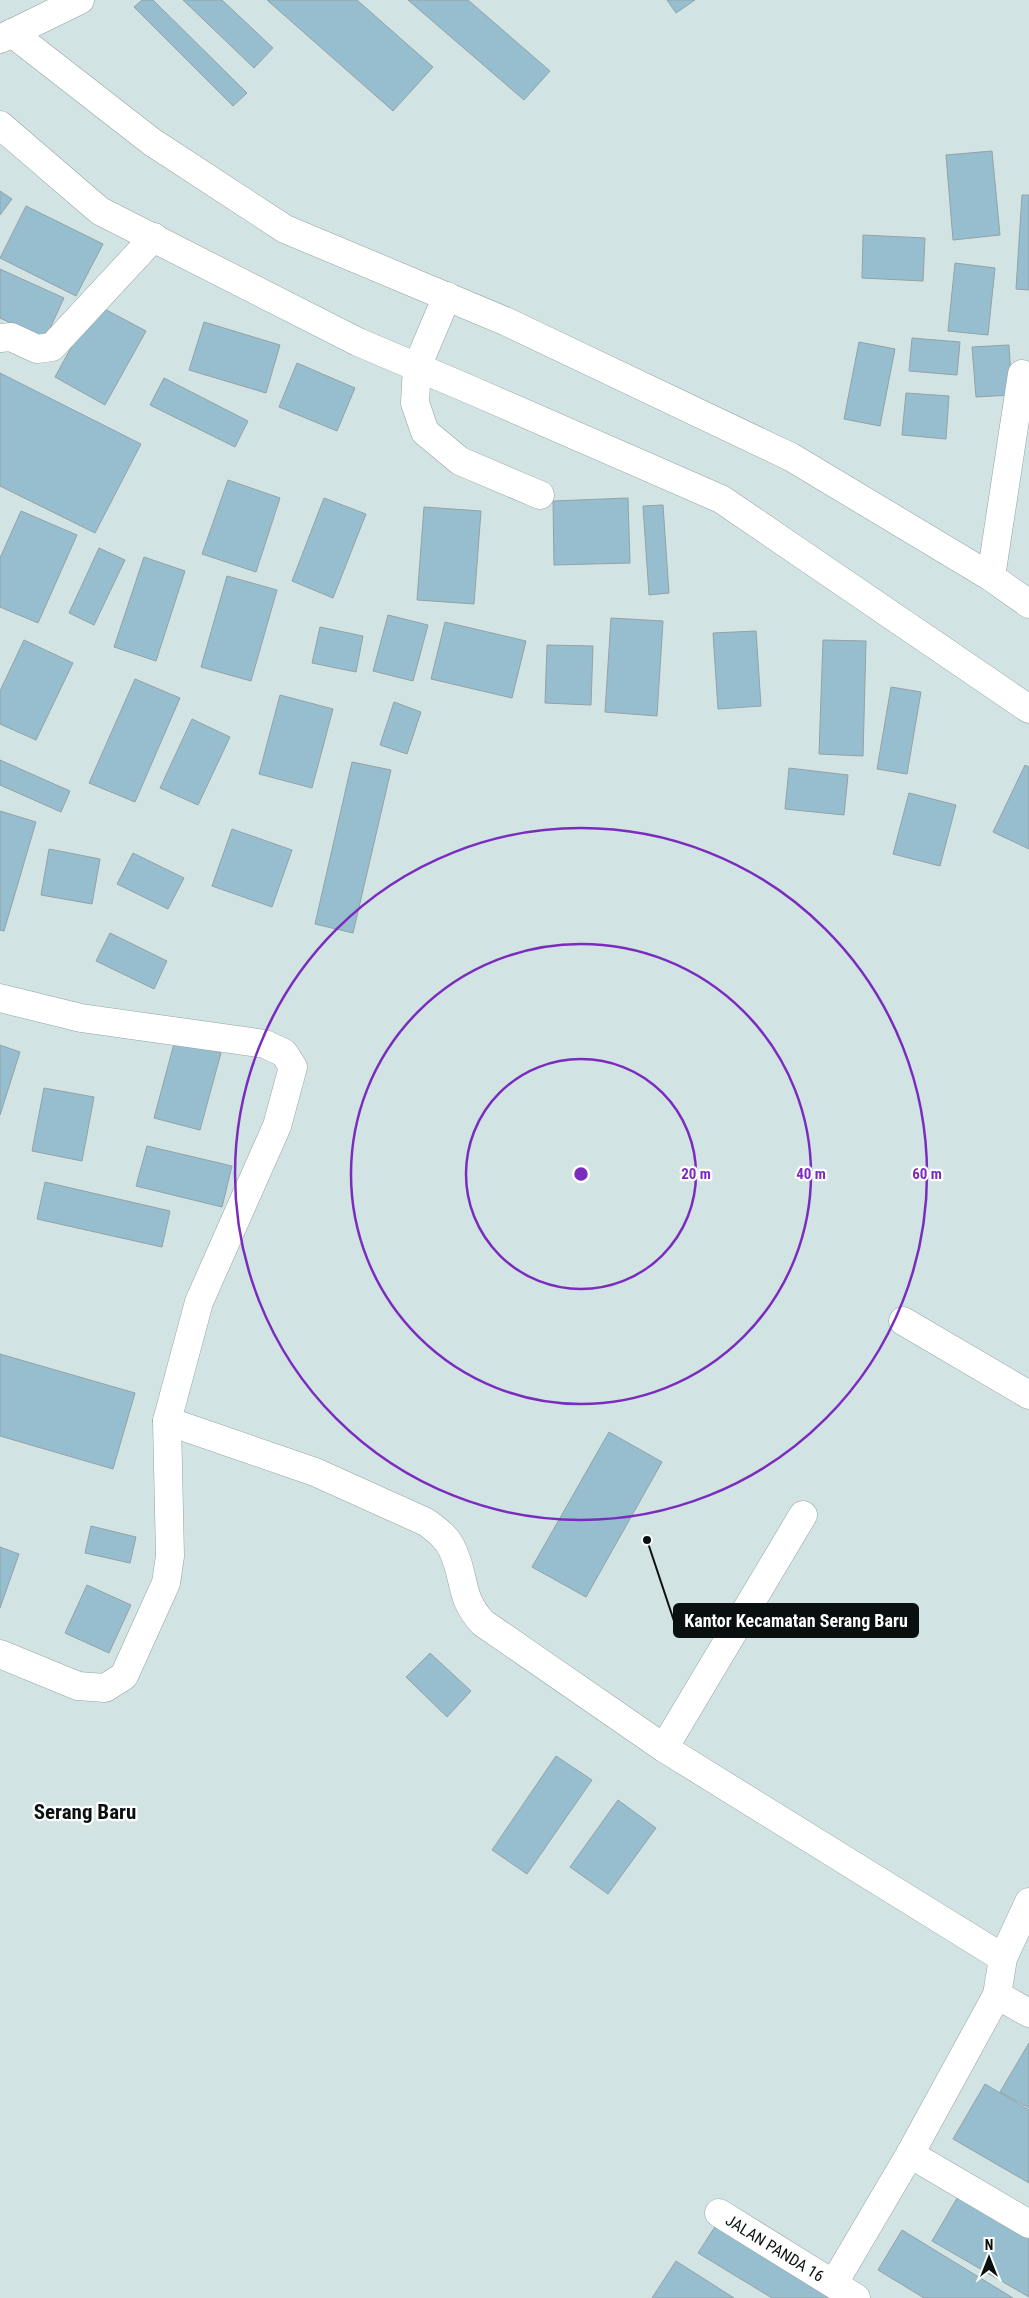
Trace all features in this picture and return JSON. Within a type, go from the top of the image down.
[{"type":"street","points":[[80,0],[6,36],[152,142],[285,229],[505,321],[791,457],[991,577],[1029,604]]},
{"type":"street","points":[[0,125],[100,210],[358,342],[721,499],[1029,709]]},
{"type":"street","points":[[0,338],[11,337],[37,349],[52,347],[154,237]]},
{"type":"street","points":[[447,296],[417,367],[415,403],[425,432],[460,462],[540,495]]},
{"type":"street","points":[[991,577],[1022,374]]},
{"type":"street","points":[[0,998],[81,1018],[265,1044],[284,1053],[292,1067],[277,1126],[199,1302],[167,1421],[170,1556],[166,1583],[124,1676],[104,1688],[78,1686],[0,1654]]},
{"type":"street","points":[[903,1321],[1029,1395]]},
{"type":"street","points":[[167,1421],[315,1472],[426,1522],[442,1534],[453,1551],[466,1599],[472,1611],[483,1623],[664,1748],[1003,1958]]},
{"type":"street","points":[[664,1748],[803,1515]]},
{"type":"street","points":[[834,2283],[910,2154],[997,1995],[1003,1958],[1029,1902]]},
{"type":"street","points":[[997,1995],[1029,2014]]},
{"type":"street","points":[[910,2154],[1029,2224]]},
{"type":"street","name":"JALAN PANDA 16","points":[[720,2213],[856,2298]]},
{"type":"building","points":[[142,0],[153,0],[247,93],[233,106],[134,7]]},
{"type":"building","points":[[183,0],[222,0],[273,48],[254,68]]},
{"type":"building","points":[[267,0],[357,0],[433,67],[393,111]]},
{"type":"building","points":[[408,0],[468,0],[550,71],[524,100]]},
{"type":"building","points":[[667,0],[695,0],[676,13]]},
{"type":"building","points":[[992,151],[1000,235],[953,240],[946,155]]},
{"type":"building","points":[[0,191],[12,199],[0,215]]},
{"type":"building","points":[[1022,195],[1029,195],[1029,290],[1016,289]]},
{"type":"building","points":[[26,206],[103,244],[76,296],[0,258]]},
{"type":"building","points":[[863,235],[925,238],[923,281],[862,278]]},
{"type":"building","points":[[955,263],[995,268],[988,335],[948,331]]},
{"type":"building","points":[[0,269],[64,298],[45,339],[0,318]]},
{"type":"building","points":[[95,304],[146,331],[105,405],[55,377]]},
{"type":"building","points":[[204,322],[280,345],[266,393],[189,370]]},
{"type":"building","points":[[912,338],[960,342],[957,375],[909,371]]},
{"type":"building","points":[[859,342],[895,349],[880,426],[844,419]]},
{"type":"building","points":[[1009,345],[1012,395],[976,397],[972,347]]},
{"type":"building","points":[[297,363],[355,388],[337,431],[279,407]]},
{"type":"building","points":[[0,373],[141,444],[95,533],[0,486]]},
{"type":"building","points":[[164,378],[248,421],[235,447],[150,405]]},
{"type":"building","points":[[906,393],[949,396],[946,439],[902,435]]},
{"type":"building","points":[[228,480],[280,498],[256,572],[202,554]]},
{"type":"building","points":[[324,498],[366,514],[333,598],[292,581]]},
{"type":"building","points":[[628,498],[630,563],[554,565],[553,501]]},
{"type":"building","points":[[663,505],[669,593],[649,595],[643,506]]},
{"type":"building","points":[[424,507],[481,511],[474,604],[417,600]]},
{"type":"building","points":[[21,511],[77,535],[38,623],[0,607],[0,558]]},
{"type":"building","points":[[99,548],[125,560],[94,625],[69,613]]},
{"type":"building","points":[[144,557],[185,571],[156,661],[114,647]]},
{"type":"building","points":[[227,576],[277,590],[251,681],[201,667]]},
{"type":"building","points":[[388,615],[428,625],[413,681],[373,671]]},
{"type":"building","points":[[611,618],[663,621],[657,716],[605,712]]},
{"type":"building","points":[[445,622],[526,641],[512,698],[431,679]]},
{"type":"building","points":[[320,627],[363,636],[356,672],[312,663]]},
{"type":"building","points":[[756,631],[761,706],[718,709],[713,633]]},
{"type":"building","points":[[24,640],[73,663],[36,740],[0,724],[0,691]]},
{"type":"building","points":[[823,640],[866,641],[863,756],[819,754]]},
{"type":"building","points":[[547,645],[593,646],[591,705],[545,703]]},
{"type":"building","points":[[135,679],[180,698],[135,802],[89,783]]},
{"type":"building","points":[[891,687],[921,692],[907,774],[877,769]]},
{"type":"building","points":[[280,695],[333,709],[312,788],[259,774]]},
{"type":"building","points":[[394,702],[421,712],[407,754],[380,745]]},
{"type":"building","points":[[192,719],[230,737],[198,805],[160,788]]},
{"type":"building","points":[[0,760],[70,791],[61,812],[0,785]]},
{"type":"building","points":[[352,762],[391,770],[353,933],[315,924]]},
{"type":"building","points":[[1025,765],[1029,767],[1029,849],[993,832]]},
{"type":"building","points":[[789,768],[848,775],[844,815],[785,809]]},
{"type":"building","points":[[909,793],[956,805],[940,866],[893,854]]},
{"type":"building","points":[[0,811],[36,822],[4,931],[0,930]]},
{"type":"building","points":[[232,829],[292,850],[272,907],[212,886]]},
{"type":"building","points":[[49,849],[100,859],[92,904],[41,895]]},
{"type":"building","points":[[133,853],[184,878],[168,909],[117,884]]},
{"type":"building","points":[[110,933],[167,961],[154,989],[96,961]]},
{"type":"building","points":[[175,1040],[221,1053],[200,1130],[154,1118]]},
{"type":"building","points":[[0,1045],[20,1052],[0,1115]]},
{"type":"building","points":[[44,1088],[94,1097],[82,1161],[32,1151]]},
{"type":"building","points":[[147,1146],[232,1166],[222,1207],[136,1186]]},
{"type":"building","points":[[45,1182],[170,1211],[162,1247],[37,1219]]},
{"type":"building","points":[[0,1354],[135,1393],[113,1469],[0,1436]]},
{"type":"building","points":[[609,1432],[662,1462],[586,1597],[532,1567]]},
{"type":"building","points":[[91,1526],[136,1537],[130,1563],[85,1553]]},
{"type":"building","points":[[0,1547],[19,1554],[0,1608]]},
{"type":"building","points":[[87,1585],[131,1605],[109,1653],[65,1633]]},
{"type":"building","points":[[430,1653],[471,1691],[447,1717],[406,1677]]},
{"type":"building","points":[[556,1756],[592,1780],[527,1874],[492,1850]]},
{"type":"building","points":[[618,1800],[656,1828],[608,1894],[570,1867]]},
{"type":"building","points":[[1029,2043],[1029,2108],[1000,2092]]},
{"type":"building","points":[[985,2084],[1029,2110],[1029,2183],[953,2139]]},
{"type":"building","points":[[960,2193],[1029,2233],[1029,2297],[932,2241]]},
{"type":"building","points":[[718,2222],[841,2298],[772,2298],[698,2253]]},
{"type":"building","points":[[902,2230],[1013,2298],[924,2298],[878,2270]]},
{"type":"building","points":[[676,2261],[734,2298],[652,2298]]},
{"type":"place","name":"Kantor Kecamatan Serang Baru","points":[[647,1540]]},
{"type":"district","name":"Serang Baru","points":[[85,1812]]}]
